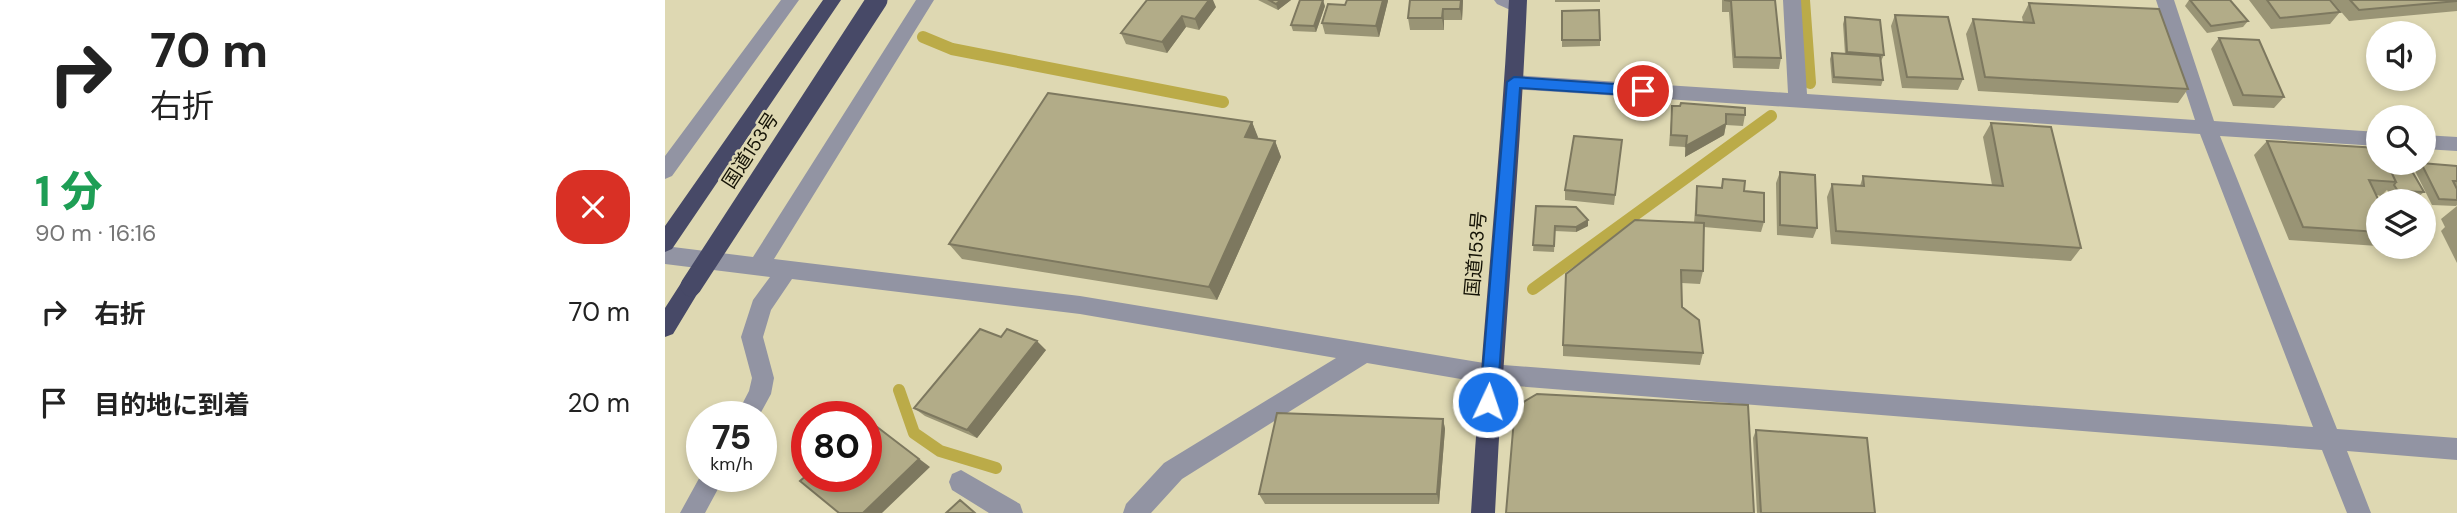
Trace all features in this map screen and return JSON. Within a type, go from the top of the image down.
[{"type":"highway","name":"国道153号","points":[[665,243],[832,0]]},
{"type":"highway","name":"国道153号","points":[[665,327],[877,0]]},
{"type":"highway","name":"国道153号","points":[[1483,513],[1490,374],[1514,82],[1513,2]]},
{"type":"street","points":[[665,171],[789,0]]},
{"type":"street","points":[[759,266],[925,0]]},
{"type":"street","points":[[1793,0],[1798,102]]},
{"type":"street","points":[[2165,0],[2207,128],[2359,513]]},
{"type":"street","points":[[1514,82],[2366,138]]},
{"type":"street","points":[[2436,143],[2457,144]]},
{"type":"street","points":[[665,255],[1080,306],[1490,374],[2457,449]]},
{"type":"street","points":[[756,401],[763,378],[752,337],[761,307],[787,270]]},
{"type":"street","points":[[1135,513],[1173,471],[1364,354]]},
{"type":"street","points":[[961,482],[1011,513]]},
{"type":"street","points":[[692,513],[704,492]]},
{"type":"building","points":[[1147,0],[1209,0],[1195,19],[1182,16],[1162,42],[1121,33]]},
{"type":"building","points":[[1300,0],[1323,0],[1314,26],[1291,25]]},
{"type":"building","points":[[1347,0],[1383,0],[1376,26],[1322,23],[1328,4],[1345,5]]},
{"type":"building","points":[[1410,0],[1461,0],[1460,9],[1443,9],[1442,18],[1408,18]]},
{"type":"building","points":[[1724,0],[1775,0],[1781,58],[1735,57],[1731,1]]},
{"type":"building","points":[[2190,0],[2230,0],[2248,21],[2211,26]]},
{"type":"building","points":[[2267,0],[2330,0],[2340,12],[2280,18]]},
{"type":"building","points":[[2350,0],[2457,0],[2457,1],[2359,10]]},
{"type":"building","points":[[2029,3],[2159,9],[2188,89],[1985,77],[1973,19],[2034,23]]},
{"type":"building","points":[[1599,10],[1600,40],[1562,40],[1562,11]]},
{"type":"building","points":[[1895,15],[1948,17],[1963,79],[1907,77]]},
{"type":"building","points":[[1845,17],[1880,20],[1884,55],[1847,52]]},
{"type":"building","points":[[2219,38],[2259,40],[2284,97],[2243,95]]},
{"type":"building","points":[[1832,53],[1880,56],[1883,80],[1834,77]]},
{"type":"building","points":[[1048,93],[1252,122],[1245,137],[1275,141],[1209,287],[949,244]]},
{"type":"building","points":[[1681,103],[1745,108],[1745,115],[1726,114],[1726,124],[1686,146],[1687,136],[1671,135],[1672,106],[1680,106]]},
{"type":"building","points":[[1991,123],[2051,127],[2081,248],[1836,231],[1832,184],[1864,186],[1863,176],[2003,186]]},
{"type":"building","points":[[1574,136],[1622,140],[1615,195],[1565,190]]},
{"type":"building","points":[[2267,141],[2366,147],[2366,175],[2393,175],[2396,182],[2369,180],[2373,189],[2366,189],[2366,231],[2303,227]]},
{"type":"building","points":[[2436,164],[2457,166],[2457,181],[2453,181],[2457,189],[2457,200],[2439,199],[2427,175],[2436,175]]},
{"type":"building","points":[[1780,172],[1815,175],[1817,228],[1780,225]]},
{"type":"building","points":[[2393,175],[2414,175],[2422,189],[2397,189],[2394,185],[2396,182]]},
{"type":"building","points":[[1723,179],[1745,181],[1744,191],[1764,193],[1764,222],[1696,215],[1697,186],[1722,188]]},
{"type":"building","points":[[1536,206],[1576,207],[1588,220],[1576,227],[1555,226],[1554,246],[1533,245]]},
{"type":"building","points":[[1635,220],[1704,223],[1703,271],[1681,270],[1682,307],[1699,320],[1703,353],[1563,345],[1566,274]]},
{"type":"building","points":[[980,329],[1001,337],[1007,329],[1037,341],[967,430],[914,408]]},
{"type":"building","points":[[1537,394],[1748,405],[1754,513],[1506,513],[1515,407]]},
{"type":"building","points":[[1277,413],[1443,419],[1437,494],[1259,494]]},
{"type":"building","points":[[1756,430],[1867,438],[1875,513],[1761,513]]},
{"type":"building","points":[[882,431],[919,459],[863,513],[839,513],[813,492],[882,492]]},
{"type":"building","points":[[960,500],[975,513],[946,513]]},
{"type":"waterway","points":[[1804,0],[1810,83]]},
{"type":"waterway","points":[[923,37],[952,49],[1223,102]]},
{"type":"waterway","points":[[1533,289],[1771,116]]},
{"type":"waterway","points":[[899,390],[914,433],[940,451],[996,468]]},
{"type":"route","points":[[1488,402],[1514,82],[1643,91]]}]
